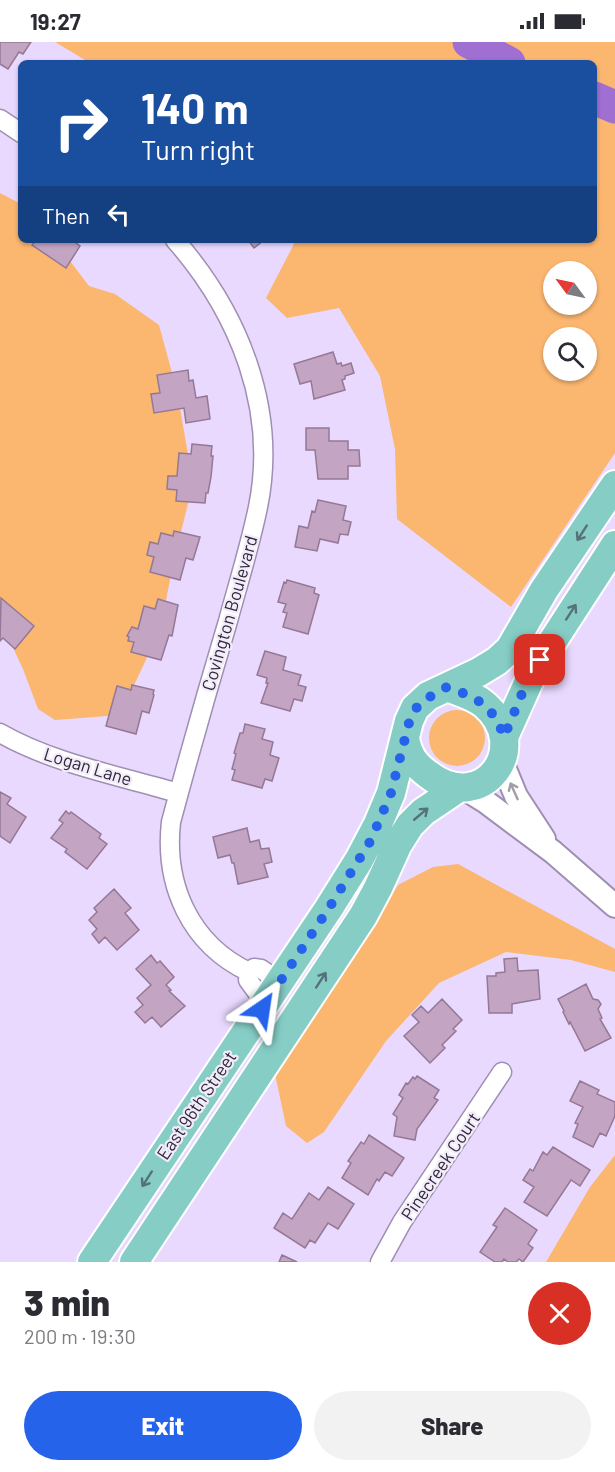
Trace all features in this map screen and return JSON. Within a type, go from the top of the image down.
[{"type":"main road","name":"East 96th Street","points":[[92,1262],[329,908],[371,840],[391,793],[411,715],[421,702],[487,668],[510,649],[544,590],[615,485]]},
{"type":"main road","name":"East 96th Street","points":[[134,1262],[363,916],[398,844],[410,825],[423,812],[461,789],[489,778],[534,670],[615,545]]},
{"type":"main road","points":[[447,687],[485,704],[498,722],[503,749]]},
{"type":"main road","points":[[405,738],[407,752],[413,762],[437,781],[461,789]]},
{"type":"main road","points":[[220,1134],[245,1071],[287,1004],[286,991],[279,981]]},
{"type":"street","points":[[0,119],[18,131]]},
{"type":"street","name":"Covington Boulevard","points":[[178,243],[211,284],[239,338],[259,400],[263,460],[259,506],[178,793],[168,847],[173,876],[183,907],[196,929],[215,951],[231,963],[249,972],[254,968],[261,969],[279,981]]},
{"type":"street","name":"Logan Lane","points":[[0,733],[21,745],[44,753],[178,793]]},
{"type":"street","points":[[503,749],[516,796],[553,852]]},
{"type":"street","points":[[461,789],[486,802],[553,852],[615,906]]},
{"type":"street","points":[[249,972],[248,980],[259,995],[262,1009]]},
{"type":"street","name":"Pinecreek Court","points":[[381,1262],[402,1222],[502,1072]]},
{"type":"shaded area","points":[[55,42],[615,42],[615,453],[511,607],[397,519],[395,449],[380,376],[339,308],[287,318],[266,298],[294,243],[597,243],[597,60],[85,60]]},
{"type":"shaded area","points":[[0,193],[18,202],[18,243],[56,243],[89,286],[115,294],[159,325],[177,391],[193,483],[160,630],[120,715],[55,720],[38,709],[23,669],[0,620]]},
{"type":"shaded area","points":[[451,710],[463,710],[473,714],[481,722],[485,738],[481,754],[473,762],[463,766],[451,766],[441,762],[433,754],[429,744],[429,732],[433,722],[441,714]]},
{"type":"shaded area","points":[[458,864],[615,949],[615,972],[571,960],[506,952],[439,983],[386,1041],[324,1132],[307,1143],[286,1126],[275,1074],[398,885],[433,867]]},
{"type":"shaded area","points":[[615,1155],[615,1262],[546,1262],[590,1187]]},
{"type":"building","points":[[0,42],[31,42],[23,54],[19,52],[8,69],[0,64]]},
{"type":"building","points":[[34,243],[76,243],[80,246],[66,268],[32,245]]},
{"type":"building","points":[[250,243],[260,243],[254,248]]},
{"type":"building","points":[[333,352],[337,364],[341,363],[342,366],[351,363],[354,373],[345,376],[342,380],[345,390],[314,399],[311,381],[300,384],[294,364]]},
{"type":"building","points":[[188,370],[189,381],[193,380],[196,398],[207,396],[210,419],[186,423],[184,408],[154,413],[151,394],[160,393],[157,375]]},
{"type":"building","points":[[306,428],[329,428],[329,441],[348,441],[348,450],[359,450],[360,466],[348,466],[348,479],[318,479],[315,450],[306,450]]},
{"type":"building","points":[[192,444],[212,446],[211,477],[205,503],[176,501],[177,490],[167,489],[168,476],[177,476],[179,453],[191,454]]},
{"type":"building","points":[[318,500],[346,506],[343,520],[351,522],[348,535],[340,534],[338,543],[320,539],[317,551],[295,547],[299,526],[308,528],[312,511],[315,512]]},
{"type":"building","points":[[174,531],[200,537],[193,560],[186,558],[180,580],[150,572],[154,557],[147,555],[150,542],[158,544],[161,533],[173,536]]},
{"type":"building","points":[[287,580],[315,588],[314,593],[319,595],[308,634],[283,627],[287,613],[283,612],[286,604],[278,602],[284,582],[286,583]]},
{"type":"building","points":[[1,598],[34,626],[15,649],[3,638],[0,641]]},
{"type":"building","points":[[158,599],[178,605],[172,636],[169,635],[161,660],[131,652],[134,642],[128,641],[127,636],[132,627],[138,629],[144,606],[155,609]]},
{"type":"building","points":[[265,651],[286,657],[283,670],[301,675],[298,685],[306,687],[302,701],[294,699],[290,711],[261,703],[268,683],[266,683],[267,678],[257,675]]},
{"type":"building","points":[[132,685],[154,690],[149,713],[142,711],[136,734],[106,726],[117,686],[131,690]]},
{"type":"building","points":[[245,724],[265,729],[262,739],[273,742],[270,755],[279,758],[272,781],[265,779],[262,788],[232,780],[235,770],[232,769],[236,754],[234,753]]},
{"type":"building","points":[[0,792],[11,798],[7,804],[26,817],[10,843],[0,836]]},
{"type":"building","points":[[66,811],[69,814],[71,812],[101,834],[99,838],[107,844],[87,869],[65,852],[67,849],[51,838],[63,823],[59,820]]},
{"type":"building","points":[[247,828],[250,842],[259,840],[261,849],[269,848],[272,862],[264,864],[268,877],[238,884],[230,855],[218,858],[213,837]]},
{"type":"building","points":[[114,889],[131,908],[125,913],[139,930],[117,950],[105,937],[99,943],[92,934],[97,929],[89,920],[97,912],[94,908]]},
{"type":"building","points":[[151,955],[157,963],[160,961],[174,977],[166,985],[171,990],[169,991],[185,1006],[161,1027],[152,1017],[145,1023],[135,1012],[143,1005],[137,998],[151,985],[136,969]]},
{"type":"building","points":[[517,958],[518,971],[538,970],[540,999],[512,1004],[512,1013],[489,1013],[487,976],[496,976],[496,973],[505,972],[504,959]]},
{"type":"building","points":[[586,984],[593,999],[598,1000],[601,1004],[598,1009],[602,1018],[600,1019],[611,1038],[585,1051],[558,999]]},
{"type":"building","points":[[442,999],[462,1020],[453,1029],[456,1031],[442,1045],[445,1048],[430,1063],[404,1036],[419,1022],[412,1015],[421,1006],[428,1013]]},
{"type":"building","points":[[417,1076],[439,1090],[434,1098],[438,1100],[417,1129],[415,1140],[394,1136],[397,1117],[393,1114],[403,1098],[399,1095],[406,1083],[408,1084],[413,1077],[415,1079]]},
{"type":"building","points":[[580,1081],[599,1090],[597,1094],[615,1102],[615,1116],[606,1136],[600,1133],[593,1147],[573,1137],[578,1124],[575,1123],[583,1107],[570,1101]]},
{"type":"building","points":[[369,1135],[404,1158],[392,1176],[385,1172],[379,1181],[377,1179],[368,1195],[342,1178],[351,1163],[348,1161],[361,1142],[364,1144]]},
{"type":"building","points":[[553,1147],[590,1170],[580,1186],[571,1180],[547,1216],[524,1202],[534,1187],[523,1180],[530,1169],[533,1171],[543,1152],[547,1155]]},
{"type":"building","points":[[328,1187],[354,1204],[338,1229],[328,1223],[315,1243],[310,1240],[305,1248],[274,1228],[283,1213],[292,1219],[309,1193],[319,1200]]},
{"type":"building","points":[[505,1208],[537,1230],[528,1244],[533,1248],[523,1262],[519,1259],[516,1262],[508,1262],[504,1259],[502,1262],[495,1262],[480,1252],[497,1227],[493,1225]]},
{"type":"building","points":[[282,1255],[297,1262],[279,1262]]},
{"type":"waterway","points":[[469,42],[503,60]]},
{"type":"waterway","points":[[597,99],[615,107]]},
{"type":"route","points":[[262,1009],[371,840],[391,793],[409,721],[415,708],[428,696],[447,687],[485,704],[494,715],[504,737],[526,684],[540,660]]}]
